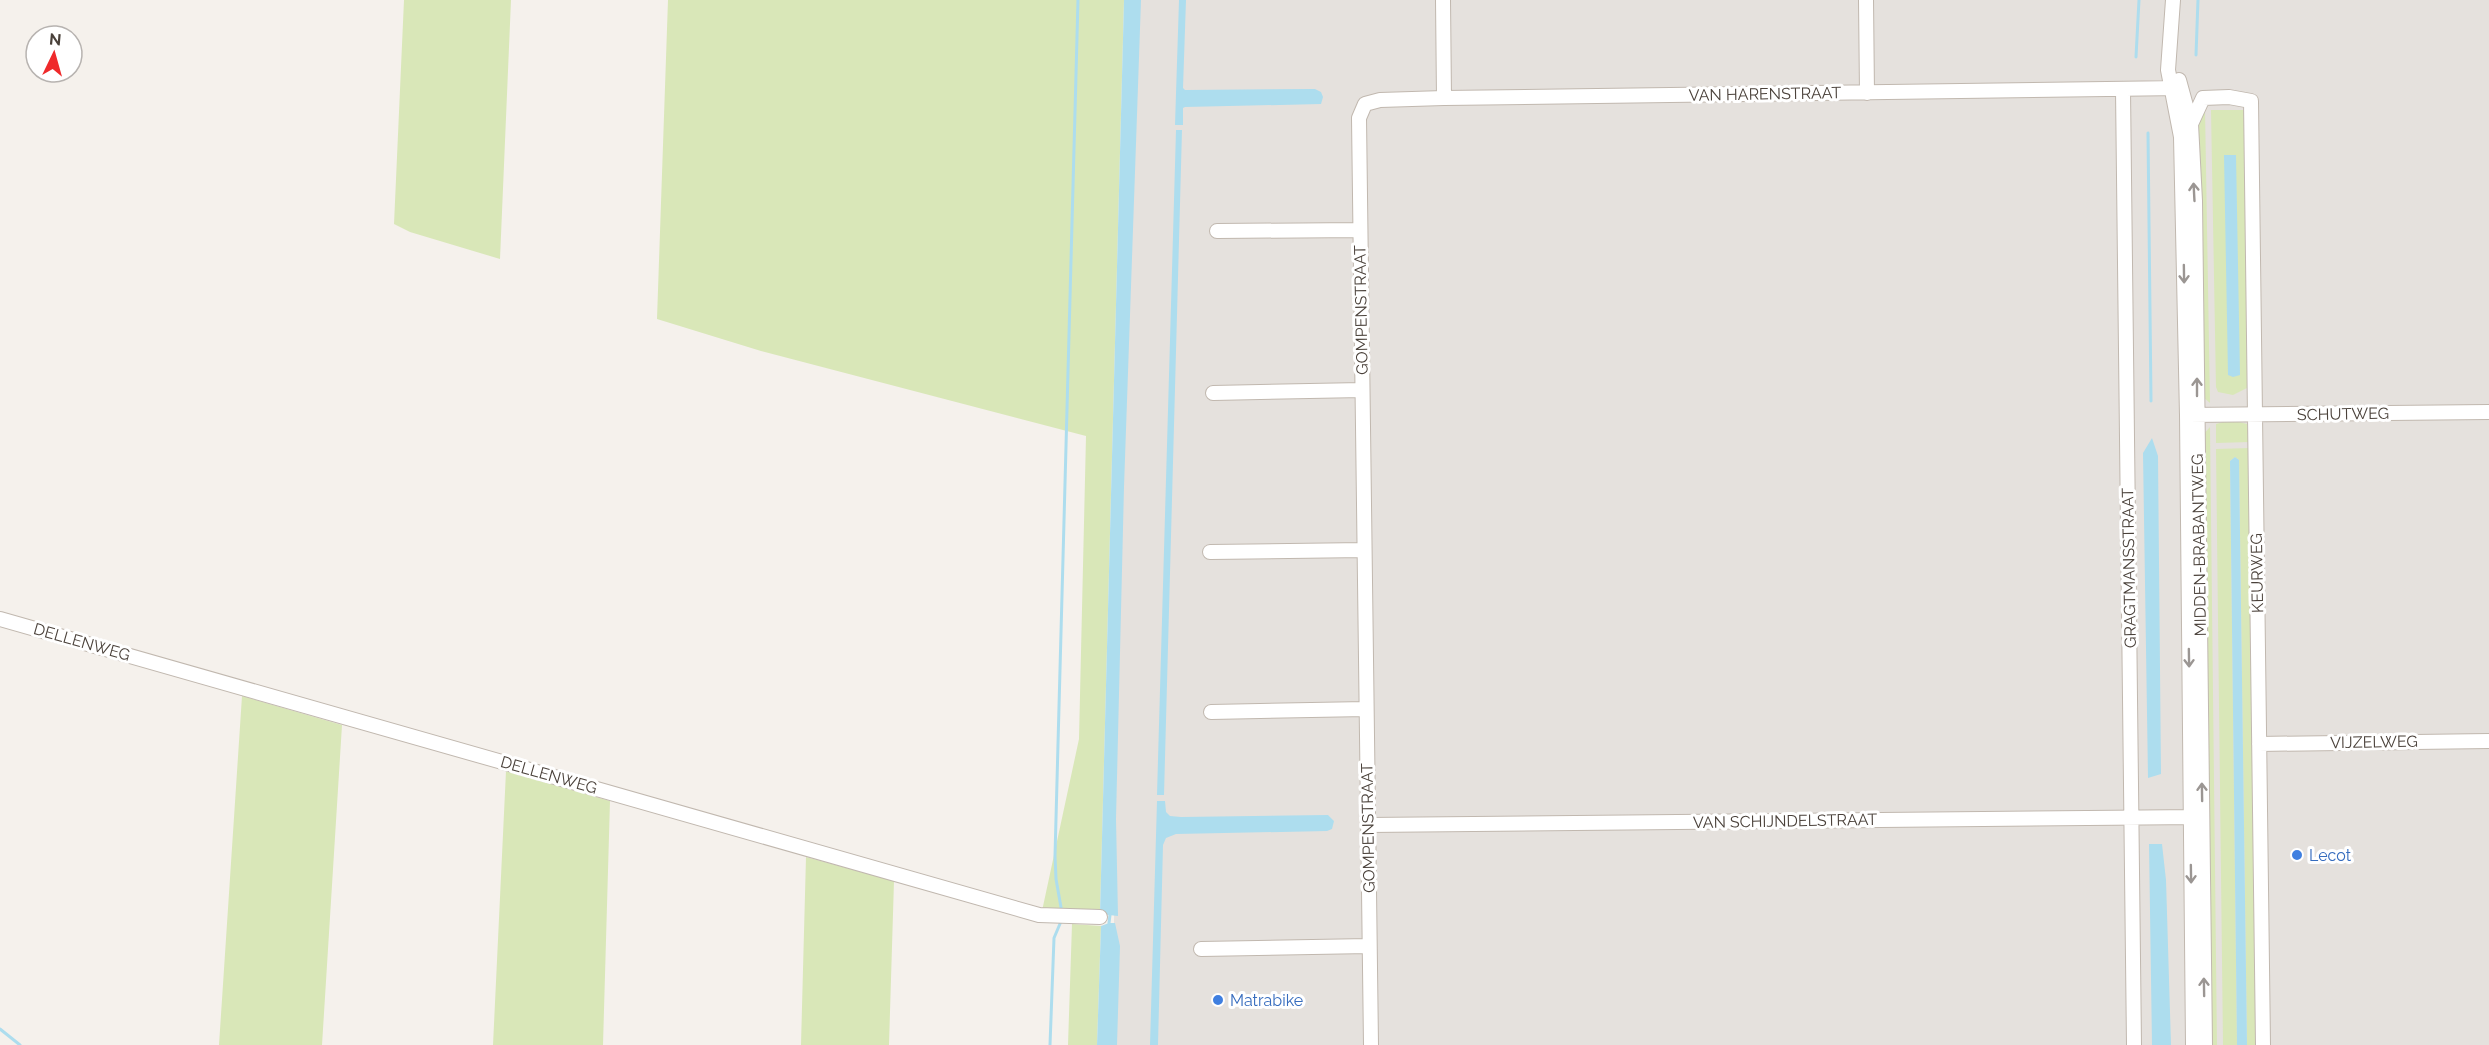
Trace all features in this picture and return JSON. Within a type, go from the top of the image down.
[{"type":"street","points":[[1443,0],[1444,98]]},
{"type":"street","points":[[1866,0],[1868,93]]},
{"type":"street","name":"MIDDEN-BRABANTWEG","points":[[2173,0],[2171,49],[2181,137],[2192,415]]},
{"type":"street","name":"VAN HARENSTRAAT","points":[[1359,118],[1365,104],[1380,100],[2176,89]]},
{"type":"street","name":"MIDDEN-BRABANTWEG","points":[[2176,89],[2191,124],[2195,201],[2192,415],[2196,817],[2193,1045]]},
{"type":"street","name":"GRAGTMANSSTRAAT","points":[[2123,90],[2134,1045]]},
{"type":"street","name":"KEURWEG","points":[[2191,124],[2203,98],[2229,97],[2251,101],[2263,1045]]},
{"type":"street","name":"GOMPENSTRAAT","points":[[1359,118],[1371,1045]]},
{"type":"street","name":"GOMPENSTRAAT","points":[[1217,231],[1360,230]]},
{"type":"street","name":"GOMPENSTRAAT","points":[[1213,393],[1362,390]]},
{"type":"street","name":"SCHUTWEG","points":[[2192,415],[2489,412]]},
{"type":"street","points":[[1210,552],[1364,550]]},
{"type":"street","name":"DELLENWEG","points":[[0,619],[1009,907],[1039,915],[1100,917]]},
{"type":"street","points":[[1211,712],[1366,709]]},
{"type":"street","name":"VIJZELWEG","points":[[2259,744],[2489,741]]},
{"type":"street","name":"MIDDEN-BRABANTWEG","points":[[2196,817],[2205,1045]]},
{"type":"street","name":"VAN SCHIJNDELSTRAAT","points":[[1368,825],[2196,817]]},
{"type":"street","points":[[1201,949],[1369,946]]},
{"type":"shaded area","points":[[1129,0],[2489,0],[2489,1045],[1112,1045]]},
{"type":"green space","points":[[404,0],[511,0],[500,259],[410,232],[394,224]]},
{"type":"green space","points":[[668,0],[1124,0],[1100,914],[1042,911],[1079,739],[1086,436],[761,351],[657,319]]},
{"type":"green space","points":[[2205,108],[2210,403],[2203,397],[2196,116]]},
{"type":"green space","points":[[2211,110],[2247,110],[2249,387],[2233,395],[2218,392],[2216,387]]},
{"type":"green space","points":[[2223,422],[2247,424],[2250,442],[2216,443],[2216,424]]},
{"type":"green space","points":[[2210,427],[2217,1045],[2208,1045],[2201,437]]},
{"type":"green space","points":[[2250,448],[2257,1045],[2247,1045],[2239,460],[2235,457],[2230,461],[2237,1045],[2223,1045],[2216,449]]},
{"type":"green space","points":[[242,696],[342,725],[322,1045],[219,1045]]},
{"type":"green space","points":[[506,771],[610,801],[603,1045],[493,1045]]},
{"type":"green space","points":[[806,857],[894,881],[889,1045],[801,1045]]},
{"type":"green space","points":[[1072,924],[1101,926],[1097,1045],[1068,1045]]},
{"type":"water","points":[[1124,0],[1141,0],[1124,487],[1116,819],[1118,916],[1100,914]]},
{"type":"water","points":[[1179,0],[1186,0],[1183,88],[1185,90],[1315,89],[1321,92],[1323,97],[1321,104],[1185,107],[1183,108],[1183,125],[1175,125]]},
{"type":"water","points":[[1176,130],[1182,130],[1164,795],[1157,795]]},
{"type":"water","points":[[2224,155],[2236,155],[2240,375],[2233,377],[2228,375]]},
{"type":"water","points":[[2152,438],[2158,456],[2161,774],[2148,778],[2143,453]]},
{"type":"water","points":[[2235,457],[2239,460],[2247,1045],[2237,1045],[2230,461]]},
{"type":"water","points":[[1157,801],[1165,801],[1166,812],[1170,816],[1328,815],[1334,821],[1332,829],[1327,831],[1176,834],[1166,838],[1163,845],[1158,1045],[1150,1045]]},
{"type":"water","points":[[2149,844],[2162,844],[2166,880],[2171,1045],[2152,1045]]},
{"type":"water","points":[[1115,923],[1120,946],[1117,1045],[1097,1045],[1101,926]]},
{"type":"waterway","points":[[1062,913],[1056,879],[1055,856],[1078,0]]},
{"type":"waterway","points":[[2136,57],[2139,0]]},
{"type":"waterway","points":[[2196,55],[2198,0]]},
{"type":"waterway","points":[[2148,133],[2151,401]]},
{"type":"waterway","points":[[1109,923],[1110,915]]},
{"type":"waterway","points":[[1050,1045],[1054,938],[1062,919]]},
{"type":"waterway","points":[[0,1029],[20,1045]]},
{"type":"place","name":"Lecot","points":[[2297,855]]},
{"type":"place","name":"Matrabike","points":[[1218,1000]]}]
